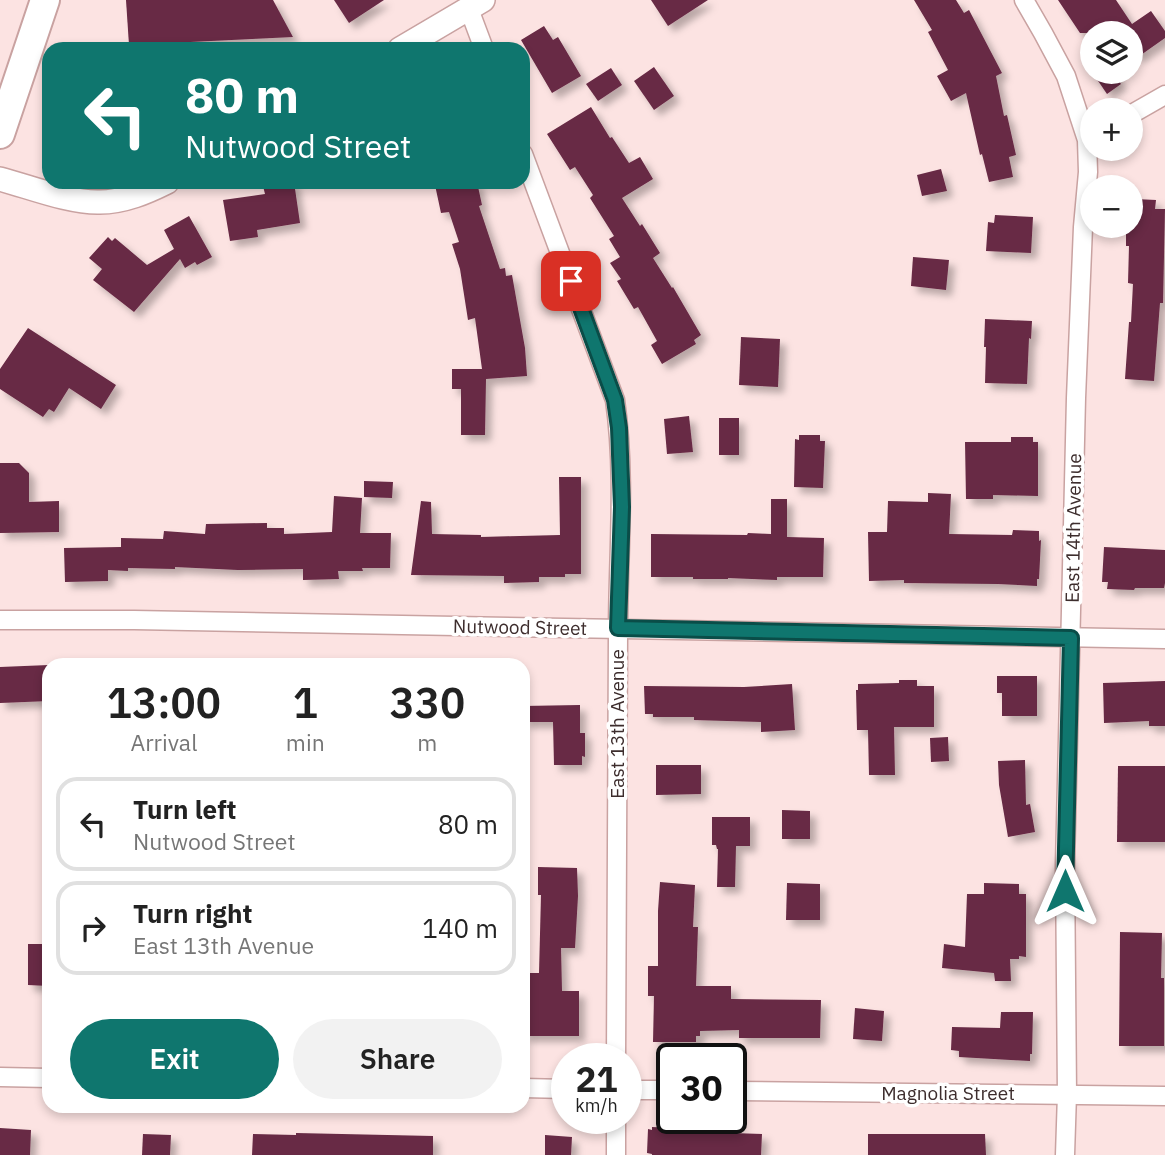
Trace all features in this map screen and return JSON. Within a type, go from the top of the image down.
[{"type":"main road","points":[[0,134],[45,0]]},
{"type":"street","name":"East 14th Avenue","points":[[1024,0],[1066,76],[1080,114]]},
{"type":"street","points":[[412,42],[476,4],[483,42]]},
{"type":"street","points":[[1143,107],[1165,94]]},
{"type":"street","name":"East 14th Avenue","points":[[1065,1155],[1065,865],[1076,398],[1088,161]]},
{"type":"street","name":"East 13th Avenue","points":[[530,173],[615,400],[619,428],[622,507],[618,628],[616,1043]]},
{"type":"street","points":[[0,179],[78,200],[100,202],[124,199],[153,189]]},
{"type":"street","name":"Nutwood Street","points":[[0,620],[134,620],[1165,639]]},
{"type":"street","points":[[0,1077],[42,1078]]},
{"type":"street","points":[[530,1088],[551,1089]]},
{"type":"street","name":"Magnolia Street","points":[[747,1091],[1165,1096]]},
{"type":"street","points":[[616,1134],[616,1155]]},
{"type":"building","points":[[126,0],[273,0],[293,37],[190,42],[129,42]]},
{"type":"building","points":[[334,0],[384,0],[349,23]]},
{"type":"building","points":[[651,0],[708,0],[668,26]]},
{"type":"building","points":[[914,0],[956,0],[964,13],[969,10],[1002,73],[996,76],[1016,155],[1009,157],[1013,177],[989,182],[966,93],[951,101],[937,76],[948,70],[928,32],[932,30]]},
{"type":"building","points":[[1058,0],[1116,0],[1130,21],[1080,21],[1080,33]]},
{"type":"building","points":[[1151,11],[1165,31],[1165,38],[1143,53],[1143,21],[1136,21]]},
{"type":"building","points":[[544,26],[553,40],[558,37],[581,76],[552,93],[530,55],[530,42],[521,40]]},
{"type":"building","points":[[654,67],[674,96],[654,110],[634,81]]},
{"type":"building","points":[[611,68],[622,85],[598,101],[586,84]]},
{"type":"building","points":[[1100,84],[1121,84],[1107,94]]},
{"type":"building","points":[[591,107],[629,163],[640,157],[653,179],[622,198],[660,253],[653,258],[701,335],[694,340],[696,344],[662,364],[651,345],[657,341],[638,307],[634,309],[617,281],[621,279],[610,263],[620,257],[609,239],[614,236],[590,198],[593,195],[575,167],[570,170],[547,134]]},
{"type":"building","points":[[941,169],[947,191],[922,196],[917,175]]},
{"type":"building","points":[[264,189],[295,189],[300,223],[257,230],[258,237],[230,241],[223,200],[265,194]]},
{"type":"building","points":[[436,189],[479,189],[482,205],[479,206],[500,269],[505,268],[506,276],[512,275],[525,348],[527,376],[486,379],[485,435],[461,435],[461,389],[452,389],[452,369],[482,369],[475,318],[468,320],[460,269],[452,244],[459,242],[449,212],[441,213]]},
{"type":"building","points":[[1143,199],[1156,200],[1155,209],[1165,209],[1163,303],[1160,303],[1154,381],[1125,379],[1133,284],[1128,283],[1129,246],[1126,246],[1126,238],[1143,238]]},
{"type":"building","points":[[995,215],[1033,217],[1031,253],[986,251],[988,222],[994,223]]},
{"type":"building","points":[[189,216],[212,257],[185,268],[180,259],[134,312],[93,280],[102,269],[89,258],[108,237],[112,241],[115,238],[147,265],[174,249],[164,230]]},
{"type":"building","points":[[913,257],[949,260],[946,290],[911,286]]},
{"type":"building","points":[[985,319],[1032,321],[1027,384],[985,383]]},
{"type":"building","points":[[28,328],[116,385],[101,409],[69,388],[54,412],[49,409],[43,417],[0,389],[0,369]]},
{"type":"building","points":[[741,337],[780,339],[778,387],[739,385]]},
{"type":"building","points":[[689,416],[693,452],[667,454],[664,419]]},
{"type":"building","points":[[719,418],[739,418],[739,455],[719,455]]},
{"type":"building","points":[[799,435],[820,435],[820,441],[825,441],[823,488],[794,487],[795,439],[799,440]]},
{"type":"building","points":[[1011,437],[1033,437],[1033,442],[1038,442],[1038,496],[993,495],[993,499],[966,499],[965,442],[1011,442]]},
{"type":"building","points":[[0,463],[19,463],[29,473],[29,502],[59,501],[59,532],[0,533]]},
{"type":"building","points":[[559,477],[581,477],[581,574],[539,577],[539,582],[504,583],[504,576],[411,575],[421,501],[431,502],[432,534],[481,537],[560,535]]},
{"type":"building","points":[[364,481],[393,482],[392,498],[364,497]]},
{"type":"building","points":[[928,493],[951,494],[949,534],[1012,535],[1013,530],[1039,531],[1039,541],[1041,540],[1037,586],[869,581],[868,532],[887,532],[888,501],[928,502]]},
{"type":"building","points":[[334,496],[362,498],[360,533],[391,533],[390,568],[338,571],[339,579],[303,580],[303,569],[128,568],[128,571],[108,570],[108,581],[65,582],[64,548],[121,547],[121,538],[163,539],[164,531],[205,534],[206,524],[267,523],[267,528],[284,528],[284,534],[332,532]]},
{"type":"building","points":[[771,499],[787,499],[787,537],[824,538],[823,577],[777,577],[777,580],[651,577],[651,534],[771,534]]},
{"type":"building","points":[[1104,547],[1165,550],[1164,588],[1107,589],[1108,582],[1102,582]]},
{"type":"building","points":[[42,665],[42,701],[0,703],[0,667]]},
{"type":"building","points":[[997,676],[1037,676],[1037,716],[1002,716],[1002,693],[997,693]]},
{"type":"building","points":[[899,680],[917,680],[917,686],[934,686],[934,727],[894,727],[895,775],[869,775],[868,730],[857,730],[856,690],[858,684],[899,683]]},
{"type":"building","points":[[1165,681],[1165,726],[1149,726],[1149,721],[1104,723],[1103,683]]},
{"type":"building","points":[[792,684],[795,730],[761,732],[761,722],[694,720],[694,717],[653,717],[653,714],[645,714],[644,686],[744,687]]},
{"type":"building","points":[[580,705],[580,733],[585,733],[585,757],[582,756],[582,765],[554,765],[553,722],[530,722],[530,706]]},
{"type":"building","points":[[948,737],[949,761],[931,762],[930,738]]},
{"type":"building","points":[[1025,760],[1026,805],[1030,804],[1035,832],[1008,837],[999,785],[998,761]]},
{"type":"building","points":[[656,765],[701,765],[701,794],[656,795]]},
{"type":"building","points":[[1118,766],[1165,766],[1165,842],[1117,842]]},
{"type":"building","points":[[782,810],[810,811],[810,839],[782,839]]},
{"type":"building","points":[[712,817],[750,817],[750,846],[736,846],[735,887],[717,887],[718,849],[716,845],[712,845]]},
{"type":"building","points":[[538,867],[577,868],[575,948],[561,948],[562,991],[579,991],[579,1036],[530,1036],[530,973],[539,973],[541,895],[538,895]]},
{"type":"building","points":[[660,882],[695,885],[693,927],[698,927],[696,986],[731,986],[731,999],[821,1000],[820,1038],[739,1038],[739,1030],[700,1031],[696,1042],[653,1042],[654,996],[648,996],[648,966],[658,966]]},
{"type":"building","points":[[787,883],[820,884],[820,920],[786,920]]},
{"type":"building","points":[[984,883],[1019,884],[1019,894],[1026,894],[1026,957],[1010,959],[1011,981],[995,981],[994,973],[942,968],[944,944],[965,947],[967,894],[984,894]]},
{"type":"building","points":[[1120,932],[1162,933],[1164,1046],[1119,1046]]},
{"type":"building","points":[[28,944],[42,944],[42,986],[28,985]]},
{"type":"building","points":[[855,1008],[884,1011],[882,1041],[853,1039]]},
{"type":"building","points":[[1001,1012],[1033,1012],[1030,1061],[959,1057],[959,1051],[951,1050],[952,1027],[1000,1028]]},
{"type":"building","points":[[652,1127],[656,1127],[656,1134],[762,1134],[761,1155],[652,1155],[647,1153],[648,1129],[652,1130]]},
{"type":"building","points":[[0,1128],[31,1130],[30,1155],[0,1155]]},
{"type":"building","points":[[143,1134],[171,1135],[170,1155],[142,1155]]},
{"type":"building","points":[[253,1134],[433,1136],[433,1155],[252,1155]]},
{"type":"building","points":[[868,1134],[985,1134],[986,1155],[868,1155]]},
{"type":"building","points":[[545,1135],[572,1137],[571,1155],[545,1155]]},
{"type":"route","points":[[571,281],[615,400],[619,428],[622,507],[618,628],[1071,638],[1065,891]]}]
